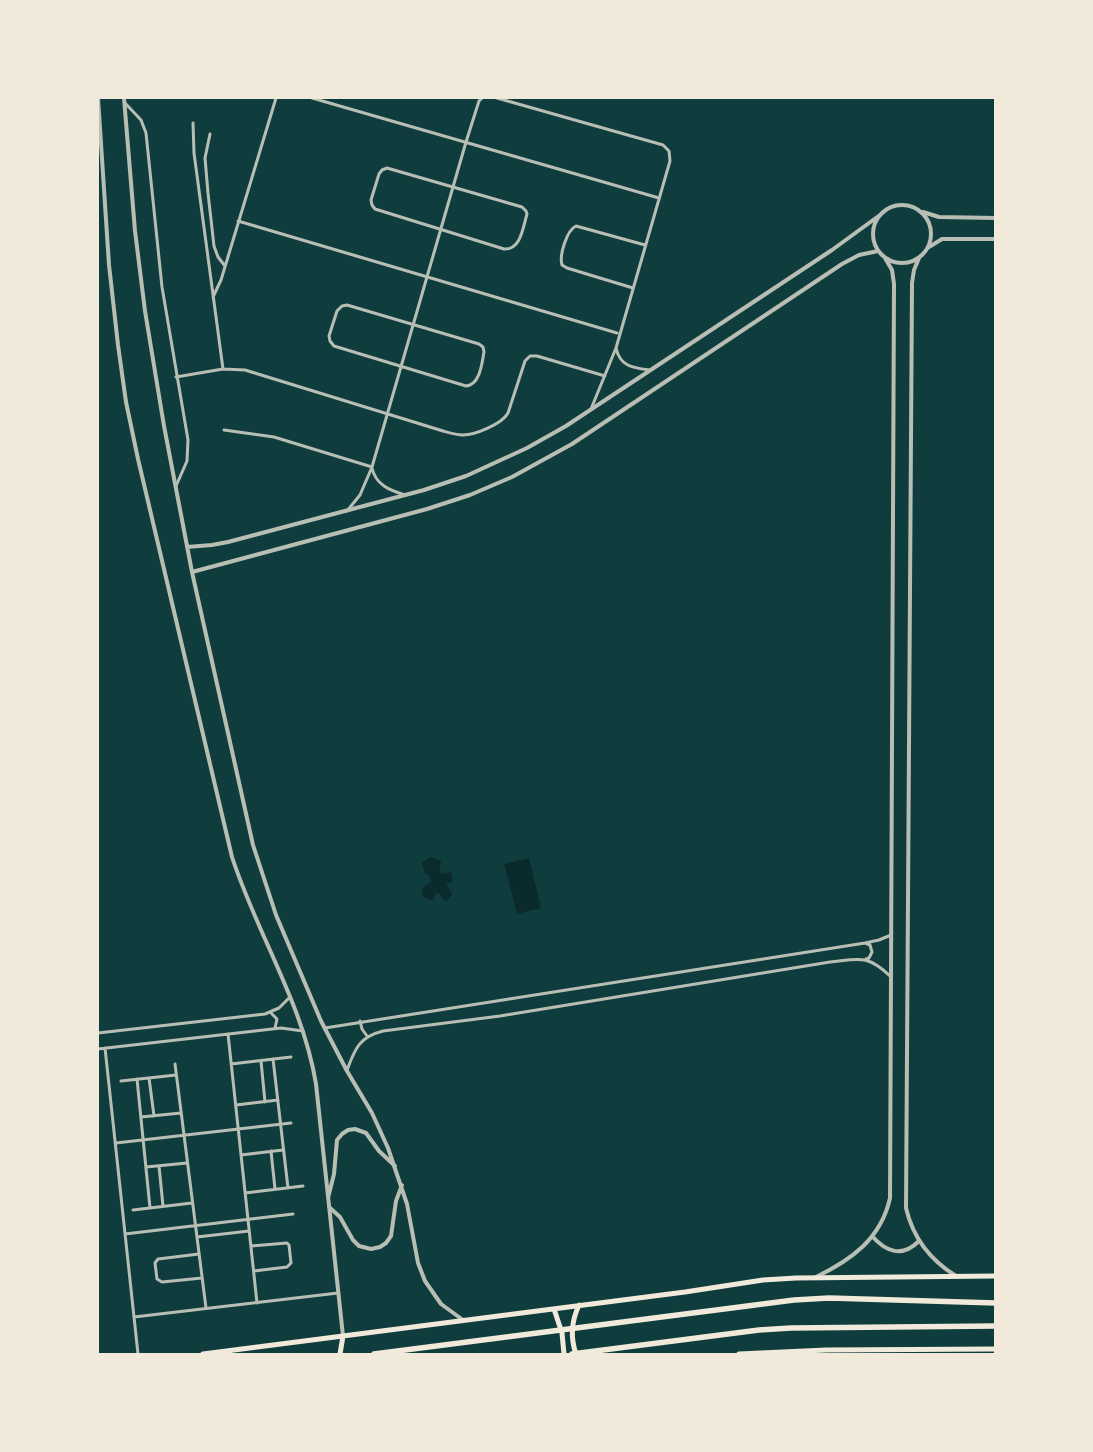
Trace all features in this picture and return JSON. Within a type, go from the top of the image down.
[{"type":"highway","points":[[374,1354],[812,1299],[996,1303]]},
{"type":"highway","points":[[572,1354],[759,1330],[996,1326]]},
{"type":"main road","points":[[203,1354],[579,1306],[764,1280],[996,1276]]},
{"type":"main road","points":[[576,1354],[572,1340],[572,1326],[579,1306]]},
{"type":"main road","points":[[554,1309],[562,1333],[564,1354]]},
{"type":"main road","points":[[340,1354],[343,1336]]},
{"type":"main road","points":[[242,1354],[246,1348]]},
{"type":"main road","points":[[739,1354],[826,1350],[996,1349]]},
{"type":"street","points":[[98,98],[110,274],[119,355],[132,431],[227,839],[248,903],[304,1032],[316,1084],[343,1336]]},
{"type":"street","points":[[213,297],[219,286],[276,98]]},
{"type":"street","points":[[312,98],[659,198]]},
{"type":"street","points":[[346,511],[360,495],[372,467],[452,187],[478,101],[482,98]]},
{"type":"street","points":[[497,98],[662,145],[668,151],[670,157],[616,348],[592,409]]},
{"type":"street","points":[[124,100],[138,116],[145,128],[162,287],[188,451],[186,465],[176,487]]},
{"type":"street","points":[[124,100],[131,190],[154,368],[192,572],[246,814],[260,867],[276,915],[324,1028],[372,1113],[395,1166],[402,1185],[411,1223],[418,1264],[425,1281],[441,1304],[463,1320]]},
{"type":"street","points":[[193,123],[194,153],[223,369]]},
{"type":"street","points":[[210,134],[205,158],[214,246],[218,257],[225,266]]},
{"type":"street","points":[[389,169],[452,187],[522,207],[526,211],[526,216],[518,242],[514,247],[504,249],[375,209],[371,200],[378,174],[382,170],[389,169]]},
{"type":"street","points":[[187,547],[220,544],[405,495],[459,478],[507,458],[547,438],[592,409],[832,250],[885,210],[900,204],[938,217],[996,218]]},
{"type":"street","points":[[921,211],[932,231],[929,246]]},
{"type":"street","points":[[813,1278],[844,1262],[861,1248],[872,1236],[887,1212],[890,1198],[894,284],[892,270],[878,251],[873,236],[873,229],[880,215]]},
{"type":"street","points":[[238,221],[618,333]]},
{"type":"street","points":[[633,288],[567,268],[562,265],[561,258],[569,232],[576,226],[645,245]]},
{"type":"street","points":[[956,1276],[932,1257],[919,1241],[908,1216],[906,1198],[912,283],[914,270],[920,258],[929,246],[942,239],[996,239]]},
{"type":"street","points":[[192,572],[427,509],[512,477],[572,444],[842,264],[859,255],[878,251]]},
{"type":"street","points":[[885,258],[898,263],[913,262],[920,258]]},
{"type":"street","points":[[344,305],[413,324],[481,346],[484,354],[477,380],[472,386],[466,386],[401,366],[336,347],[330,342],[330,334],[336,311],[344,305]]},
{"type":"street","points":[[616,348],[619,358],[626,365],[650,370]]},
{"type":"street","points":[[176,377],[223,369],[238,369],[456,434],[466,435],[479,432],[502,421],[507,416],[525,362],[530,356],[537,356],[604,376]]},
{"type":"street","points":[[224,430],[274,437],[372,467]]},
{"type":"street","points":[[372,467],[373,473],[380,484],[391,491],[405,495]]},
{"type":"street","points":[[324,1028],[865,943],[891,935]]},
{"type":"street","points":[[347,1071],[356,1049],[368,1036],[383,1031],[519,1013],[830,962],[865,959],[869,958],[872,952],[870,945],[865,943]]},
{"type":"street","points":[[865,959],[876,963],[890,976]]},
{"type":"street","points":[[98,1033],[270,1012],[290,997]]},
{"type":"street","points":[[270,1012],[277,1019],[275,1029]]},
{"type":"street","points":[[360,1021],[362,1029],[368,1036]]},
{"type":"street","points":[[98,1049],[286,1028],[304,1032]]},
{"type":"street","points":[[228,1034],[257,1303]]},
{"type":"street","points":[[105,1048],[138,1354]]},
{"type":"street","points":[[232,1064],[291,1057]]},
{"type":"street","points":[[273,1059],[288,1188]]},
{"type":"street","points":[[261,1061],[265,1102]]},
{"type":"street","points":[[175,1064],[206,1308]]},
{"type":"street","points":[[121,1081],[176,1075]]},
{"type":"street","points":[[149,1078],[154,1116]]},
{"type":"street","points":[[136,1079],[150,1208]]},
{"type":"street","points":[[236,1105],[278,1100]]},
{"type":"street","points":[[141,1118],[181,1113]]},
{"type":"street","points":[[116,1143],[291,1123]]},
{"type":"street","points":[[328,1200],[334,1174],[336,1144],[344,1132],[355,1129],[366,1133],[379,1151],[395,1166]]},
{"type":"street","points":[[241,1155],[283,1150]]},
{"type":"street","points":[[271,1152],[275,1189]]},
{"type":"street","points":[[146,1167],[187,1163]]},
{"type":"street","points":[[159,1166],[163,1206]]},
{"type":"street","points":[[329,1208],[344,1223],[356,1243],[367,1249],[380,1247],[391,1236],[396,1201],[402,1185]]},
{"type":"street","points":[[245,1193],[303,1186]]},
{"type":"street","points":[[133,1210],[192,1203]]},
{"type":"street","points":[[125,1234],[293,1214]]},
{"type":"street","points":[[197,1237],[250,1231]]},
{"type":"street","points":[[872,1236],[884,1247],[896,1251],[909,1249],[919,1241]]},
{"type":"street","points":[[251,1246],[286,1243],[289,1245],[291,1263],[287,1267],[254,1271]]},
{"type":"street","points":[[199,1254],[158,1259],[155,1263],[159,1282],[202,1278]]},
{"type":"street","points":[[134,1317],[338,1293]]},
{"type":"water","points":[[430,857],[440,860],[439,871],[442,874],[449,872],[452,874],[452,882],[446,884],[452,893],[446,901],[443,900],[439,893],[436,893],[433,900],[423,896],[423,889],[431,882],[431,878],[425,873],[422,863]]},
{"type":"water","points":[[529,858],[541,908],[517,914],[504,864]]}]
